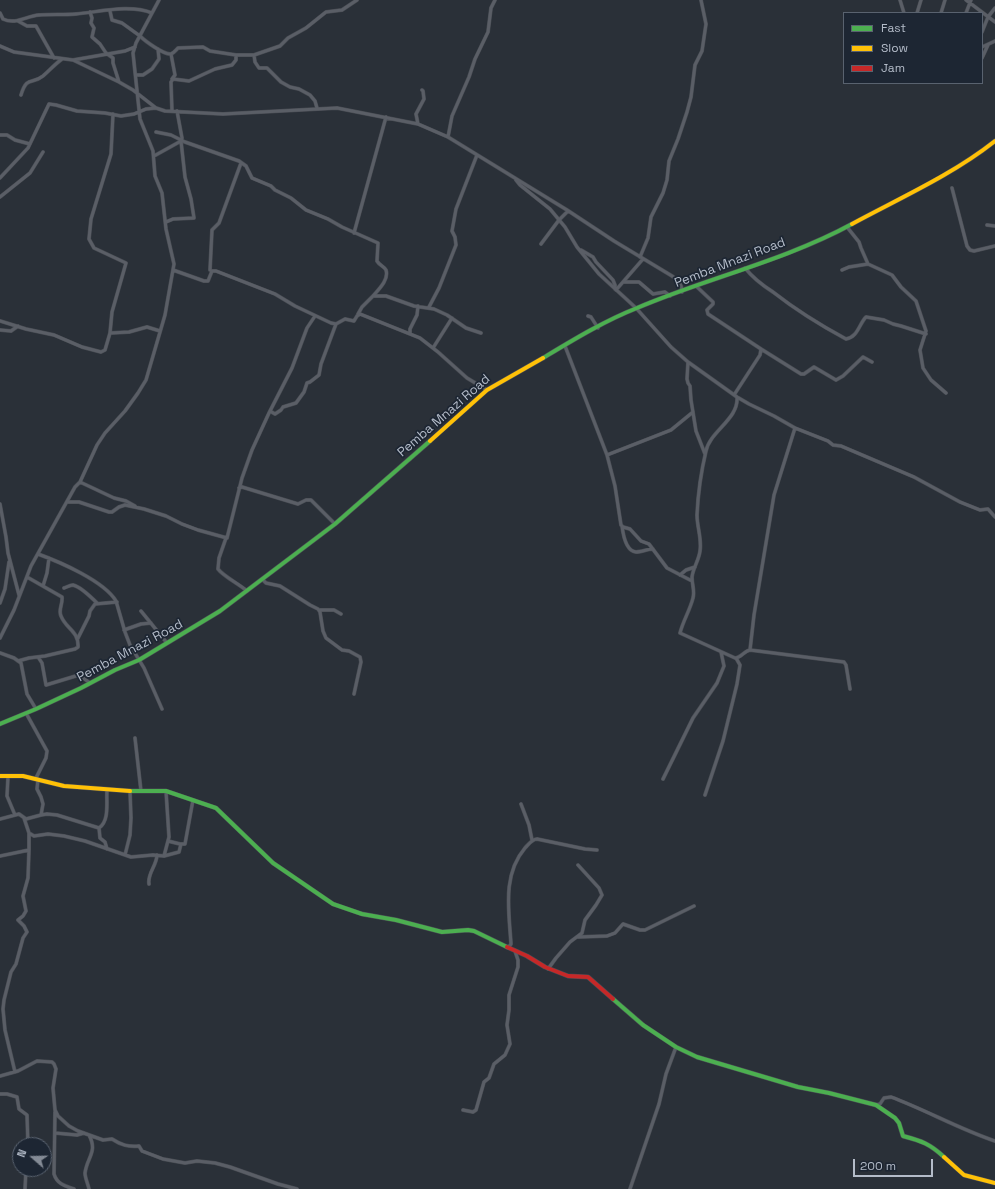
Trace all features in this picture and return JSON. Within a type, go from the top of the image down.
[{"type":"main road","name":"Pemba Mnazi Road","points":[[0,724],[36,709],[115,670],[139,660],[198,625],[247,591],[335,524],[487,390],[501,381],[636,308],[745,268],[847,227],[948,174],[995,142]]},
{"type":"main road","points":[[0,776],[20,776],[64,786],[117,791],[166,791],[218,810],[273,863],[332,904],[362,914],[396,920],[442,932],[471,930],[527,956],[548,969],[568,976],[588,977],[643,1025],[676,1047],[697,1057],[715,1063],[798,1087],[876,1105],[893,1115],[897,1120],[903,1136],[932,1146],[939,1154],[964,1175],[995,1183]]},
{"type":"street","points":[[0,638],[10,621],[19,595],[38,554],[75,487],[80,482],[97,445],[105,433],[125,411],[143,385],[165,316],[174,264],[166,229],[162,193],[155,176],[152,145],[142,124],[139,112],[139,94],[133,53],[140,36],[159,0]]},
{"type":"street","points":[[171,54],[178,48],[204,47],[210,51],[236,55],[254,55],[280,46],[288,38],[306,28],[326,12],[342,10],[357,0]]},
{"type":"street","points":[[448,137],[452,116],[488,32],[491,8],[495,0]]},
{"type":"street","points":[[615,290],[641,258],[648,238],[651,217],[664,193],[669,161],[678,140],[687,112],[695,65],[702,51],[706,24],[701,0]]},
{"type":"street","points":[[900,0],[904,12]]},
{"type":"street","points":[[917,12],[921,0]]},
{"type":"street","points":[[941,12],[945,0]]},
{"type":"street","points":[[966,0],[970,1],[982,12]]},
{"type":"street","points":[[966,12],[970,1]]},
{"type":"street","points":[[0,13],[5,20],[18,21],[38,15],[138,8],[152,12]]},
{"type":"street","points":[[983,30],[988,17],[995,8]]},
{"type":"street","points":[[110,11],[112,20],[122,23],[158,49],[171,54]]},
{"type":"street","points":[[90,12],[92,18],[91,23],[94,28],[92,37],[112,58],[113,65],[120,82]]},
{"type":"street","points":[[983,13],[995,22]]},
{"type":"street","points":[[18,21],[27,26],[36,26],[54,58]]},
{"type":"street","points":[[983,46],[995,41]]},
{"type":"street","points":[[983,56],[988,44]]},
{"type":"street","points":[[0,47],[14,52],[73,60],[120,82],[139,94],[156,108],[165,111],[223,114],[317,108],[344,108],[418,124],[448,137],[678,281],[682,286],[682,292]]},
{"type":"street","points":[[73,60],[106,53],[125,51],[135,47]]},
{"type":"street","points":[[136,75],[143,75],[152,69],[158,59],[158,49]]},
{"type":"street","points":[[171,54],[175,75],[172,81],[172,111]]},
{"type":"street","points":[[172,81],[174,79],[189,81],[215,69],[232,66],[236,60],[236,55]]},
{"type":"street","points":[[254,55],[255,62],[259,68],[267,68],[281,82],[290,87],[300,89],[310,95],[315,101],[317,108]]},
{"type":"street","points":[[20,96],[29,81],[40,78],[62,58]]},
{"type":"street","points":[[418,124],[416,113],[424,99],[422,90]]},
{"type":"street","points":[[0,178],[30,144],[49,104],[56,104],[77,111],[126,116],[146,109],[156,108]]},
{"type":"street","points":[[166,222],[173,219],[194,218],[185,177],[177,112]]},
{"type":"street","points":[[0,321],[54,335],[82,347],[101,352],[105,350],[110,333],[112,312],[126,263],[94,248],[89,239],[89,231],[111,154],[113,114]]},
{"type":"street","points":[[354,232],[386,117]]},
{"type":"street","points":[[156,132],[170,135],[241,163],[247,168],[252,178],[271,186],[313,214],[328,219],[374,241],[379,246],[377,261],[385,269],[386,277],[380,288],[362,307],[354,321],[343,319],[336,324],[321,364],[319,375],[307,383],[304,392],[295,404],[284,406],[275,414],[270,411]]},
{"type":"street","points":[[0,135],[7,135],[15,140],[30,144]]},
{"type":"street","points":[[154,156],[181,140]]},
{"type":"street","points":[[0,197],[30,174],[43,152]]},
{"type":"street","points":[[429,308],[439,288],[456,245],[455,237],[452,231],[456,209],[477,155]]},
{"type":"street","points":[[210,270],[212,230],[219,223],[241,163]]},
{"type":"street","points":[[516,179],[520,185],[550,209],[599,274],[636,308],[670,346],[688,362],[736,396],[795,428],[828,441],[833,445],[846,448],[908,474],[980,510],[988,509],[995,517]]},
{"type":"street","points":[[952,188],[967,246],[970,250],[974,251],[995,246]]},
{"type":"street","points":[[541,244],[559,220],[568,211]]},
{"type":"street","points":[[988,225],[995,226]]},
{"type":"street","points":[[847,227],[859,242],[868,264]]},
{"type":"street","points":[[579,249],[593,256],[613,280],[615,290]]},
{"type":"street","points":[[842,270],[849,267],[868,264],[892,275],[904,291],[916,301],[926,328],[926,334],[920,350],[923,368],[931,380],[946,393]]},
{"type":"street","points":[[745,268],[757,281],[786,302],[824,327],[846,338],[852,337],[855,334],[866,317],[884,320],[926,334]]},
{"type":"street","points":[[173,270],[204,282],[208,281],[212,272],[216,271],[274,294],[315,316],[336,324]]},
{"type":"street","points":[[623,282],[639,282],[645,289],[653,294],[664,292],[670,296]]},
{"type":"street","points":[[696,286],[713,302],[707,310],[708,314],[801,374],[804,374],[814,367],[836,380],[843,376],[863,357],[872,362]]},
{"type":"street","points":[[373,296],[386,296],[429,308],[452,318],[466,328],[481,333]]},
{"type":"street","points":[[410,334],[410,329],[417,315],[418,306]]},
{"type":"street","points":[[358,316],[360,314],[420,338],[467,378],[487,390]]},
{"type":"street","points":[[247,591],[236,582],[222,574],[218,569],[219,558],[228,535],[239,488],[252,450],[292,368],[307,328],[315,316]]},
{"type":"street","points":[[588,316],[591,317],[598,328]]},
{"type":"street","points":[[433,348],[452,318]]},
{"type":"street","points":[[0,330],[11,331],[18,326]]},
{"type":"street","points":[[110,333],[130,332],[147,326],[160,331]]},
{"type":"street","points":[[566,346],[607,455],[615,486],[626,543],[633,551],[637,552],[653,549]]},
{"type":"street","points":[[705,795],[723,741],[737,684],[740,665],[736,658],[680,633],[693,596],[693,574],[700,554],[701,544],[698,518],[698,492],[705,454],[708,444],[723,428],[736,407],[738,402],[736,396],[760,355],[761,349]]},
{"type":"street","points":[[688,362],[687,379],[690,386],[696,432],[705,454]]},
{"type":"street","points":[[607,455],[671,430],[693,412]]},
{"type":"street","points":[[750,650],[754,615],[774,495],[786,452],[795,428]]},
{"type":"street","points":[[80,482],[114,498],[126,501],[138,508]]},
{"type":"street","points":[[239,488],[242,487],[298,504],[306,500],[311,500],[335,524]]},
{"type":"street","points":[[67,502],[79,502],[109,512],[112,512],[125,505],[159,513],[175,519],[182,524],[226,538]]},
{"type":"street","points":[[0,504],[9,560],[19,595]]},
{"type":"street","points":[[622,526],[630,529],[639,540],[647,543],[667,568],[692,581]]},
{"type":"street","points":[[38,554],[100,584],[114,597],[117,602],[124,630],[130,645],[149,677],[162,709]]},
{"type":"street","points":[[43,586],[49,558]]},
{"type":"street","points":[[0,603],[3,595],[9,560]]},
{"type":"street","points":[[680,575],[686,570],[695,567]]},
{"type":"street","points":[[27,576],[62,597],[62,603],[59,611],[64,622],[78,638]]},
{"type":"street","points":[[262,579],[266,583],[280,586],[320,610],[334,610],[341,614]]},
{"type":"street","points":[[64,588],[71,585],[75,586],[88,594],[97,603]]},
{"type":"street","points":[[18,661],[76,649],[78,647],[78,638],[90,611],[97,603],[117,602]]},
{"type":"street","points":[[141,610],[167,643]]},
{"type":"street","points":[[320,610],[323,632],[326,638],[342,650],[352,653],[360,658],[354,694]]},
{"type":"street","points":[[124,630],[141,624],[151,623]]},
{"type":"street","points":[[736,658],[750,650],[845,663],[850,689]]},
{"type":"street","points":[[663,779],[695,714],[717,683],[724,666],[721,652]]},
{"type":"street","points":[[0,653],[22,664],[27,694],[36,709]]},
{"type":"street","points":[[38,657],[42,663],[46,685],[79,675],[90,683]]},
{"type":"street","points":[[26,713],[47,751],[46,758],[37,779],[37,789],[43,804],[41,815]]},
{"type":"street","points":[[135,738],[141,791]]},
{"type":"street","points":[[8,777],[7,796],[15,815]]},
{"type":"street","points":[[107,790],[106,813],[103,824],[100,828],[100,838],[105,842],[107,849]]},
{"type":"street","points":[[125,855],[132,818],[130,791]]},
{"type":"street","points":[[164,856],[168,841],[166,791]]},
{"type":"street","points":[[28,833],[34,836],[48,834],[64,836],[85,841],[131,857],[157,855],[164,856],[179,852],[182,844],[184,844],[193,800]]},
{"type":"street","points":[[521,804],[529,825],[532,840]]},
{"type":"street","points":[[0,818],[19,814],[28,819],[47,814],[56,815],[100,828]]},
{"type":"street","points":[[15,1072],[5,1030],[3,1004],[5,991],[11,972],[16,964],[23,938],[27,932],[18,920],[26,911],[23,896],[28,878],[28,833],[24,818]]},
{"type":"street","points":[[508,948],[511,944],[508,894],[509,884],[516,862],[532,840],[537,839],[597,850]]},
{"type":"street","points":[[168,841],[182,844]]},
{"type":"street","points":[[0,856],[29,850]]},
{"type":"street","points":[[149,884],[148,879],[157,860],[157,855]]},
{"type":"street","points":[[548,969],[570,942],[578,937],[583,931],[585,920],[599,902],[602,894],[599,888],[578,865]]},
{"type":"street","points":[[578,937],[607,936],[615,933],[623,924],[640,930],[645,930],[694,906]]},
{"type":"street","points":[[463,1110],[473,1112],[476,1110],[484,1082],[489,1078],[494,1064],[505,1055],[509,1047],[510,1042],[506,1025],[509,1010],[509,995],[518,963],[515,951]]},
{"type":"street","points":[[630,1189],[655,1116],[666,1074],[676,1047]]},
{"type":"street","points":[[0,1076],[15,1072],[37,1061],[48,1061],[54,1064],[56,1070],[53,1088],[55,1110],[54,1174],[55,1178],[62,1185],[74,1189]]},
{"type":"street","points":[[0,1094],[7,1094],[17,1097],[19,1109],[27,1115],[28,1137]]},
{"type":"street","points":[[876,1105],[880,1104],[884,1098],[891,1097],[936,1115],[978,1136],[995,1141]]},
{"type":"street","points":[[55,1110],[58,1116],[69,1126],[103,1140],[112,1139],[121,1145],[131,1147],[139,1146],[142,1151],[163,1159],[185,1163],[197,1161],[230,1166],[278,1184],[298,1189]]},
{"type":"street","points":[[55,1133],[76,1135],[84,1133]]},
{"type":"street","points":[[88,1135],[93,1147],[86,1172],[89,1189]]},
{"type":"street","points":[[25,1189],[26,1177]]},
{"type":"traffic: fast","points":[[543,358],[589,331],[625,313],[691,287],[800,249],[852,224]]},
{"type":"traffic: fast","points":[[0,724],[36,709],[115,670],[139,660],[220,611],[335,524],[430,441]]},
{"type":"traffic: fast","points":[[130,791],[166,791],[216,808],[273,863],[333,904],[362,914],[396,920],[442,932],[474,931],[507,947]]},
{"type":"traffic: fast","points":[[613,999],[643,1025],[676,1047],[697,1057],[798,1087],[876,1105],[895,1118],[899,1123],[903,1136],[925,1144],[944,1157]]},
{"type":"traffic: slow","points":[[852,224],[944,175],[995,141]]},
{"type":"traffic: slow","points":[[430,441],[487,390],[543,358]]},
{"type":"traffic: slow","points":[[0,776],[23,776],[64,786],[130,791]]},
{"type":"traffic: slow","points":[[944,1157],[964,1175],[995,1183]]},
{"type":"traffic: jam","points":[[507,947],[527,956],[545,967],[568,976],[588,977],[613,999]]}]
